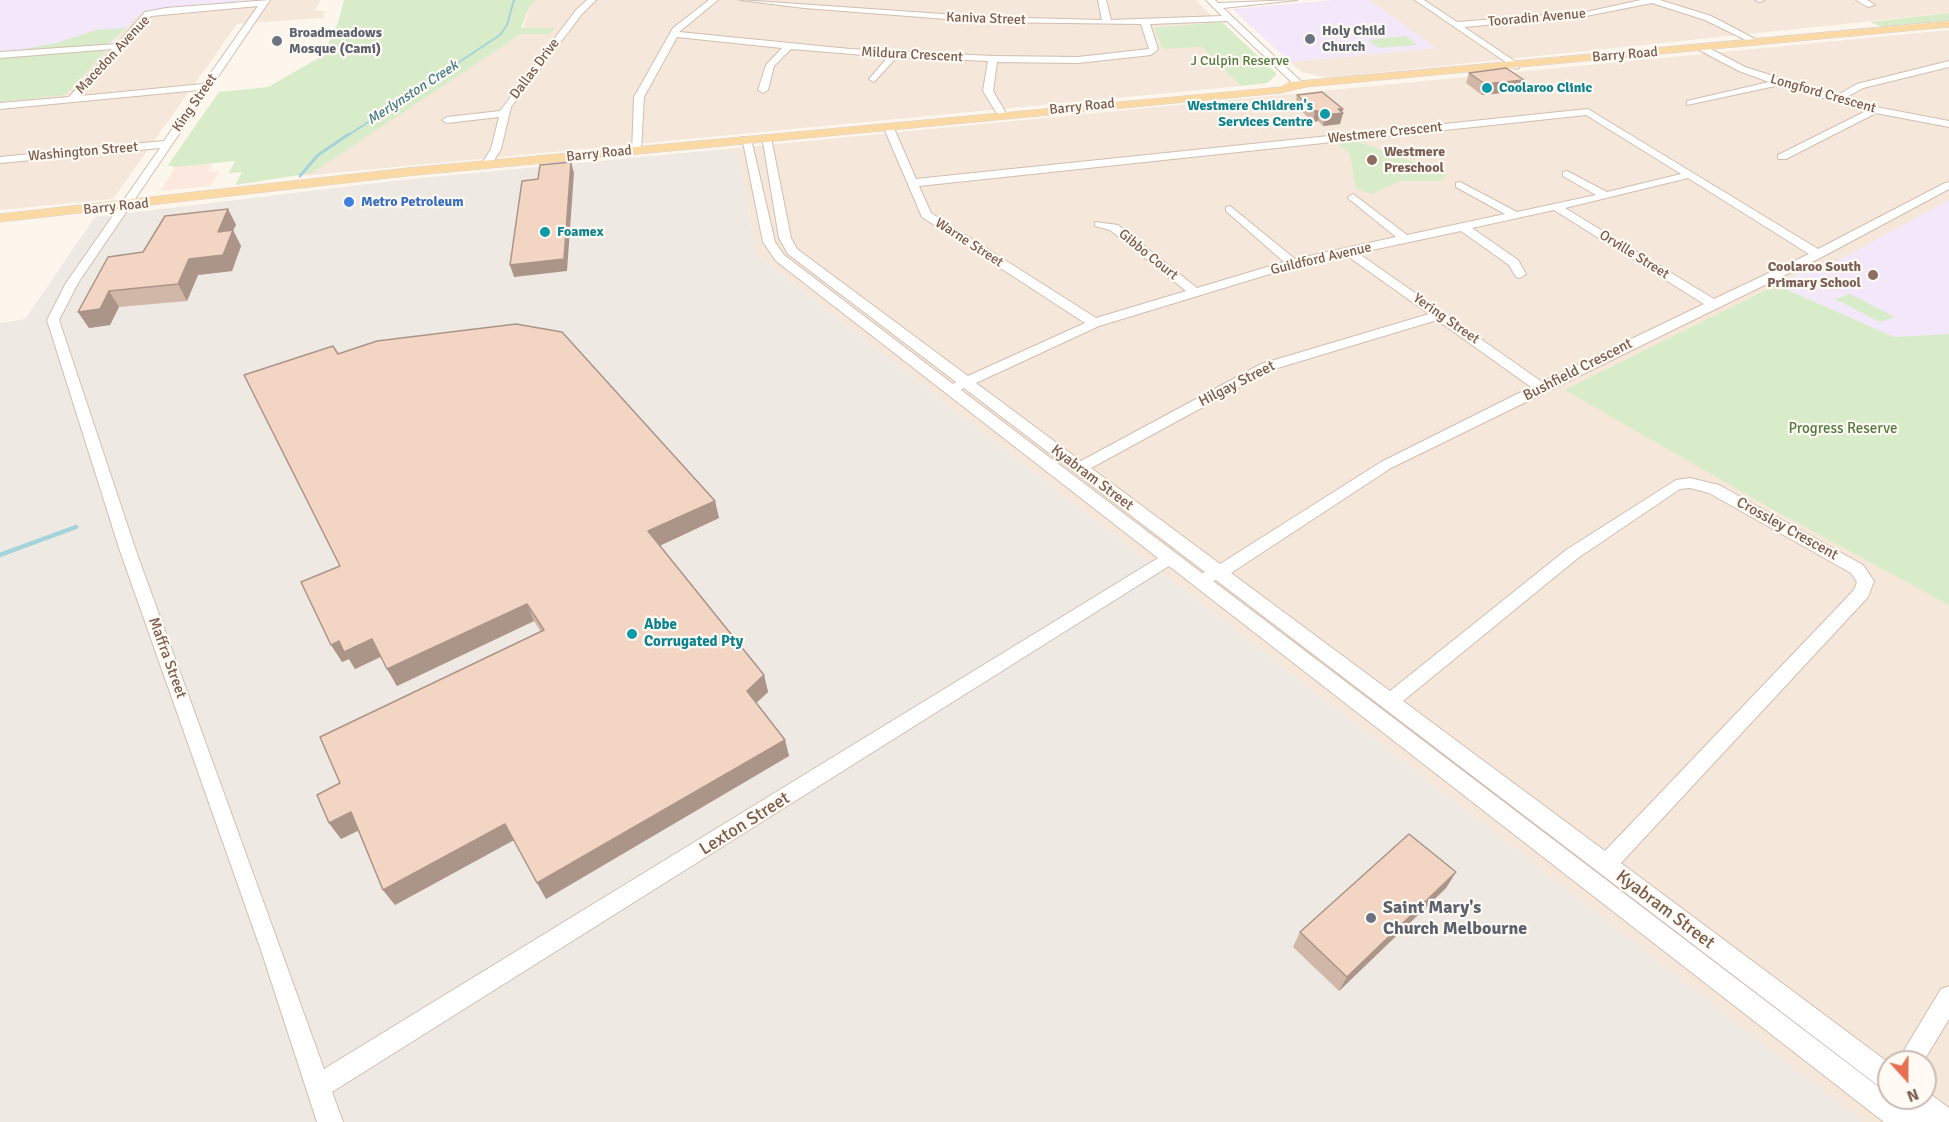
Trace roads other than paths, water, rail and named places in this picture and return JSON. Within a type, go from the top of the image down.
[{"type":"main road","name":"Barry Road","points":[[0,218],[504,163],[1949,24]]},
{"type":"street","name":"Dallas Drive","points":[[486,165],[496,149],[504,112],[575,17],[592,0]]},
{"type":"street","points":[[636,150],[637,102],[674,34],[714,0]]},
{"type":"street","name":"Kaniva Street","points":[[744,0],[930,17],[1145,23],[1229,18]]},
{"type":"street","points":[[820,7],[828,0]]},
{"type":"street","points":[[1102,0],[1107,22]]},
{"type":"street","points":[[1213,3],[1293,0]]},
{"type":"street","points":[[1419,0],[1516,66]]},
{"type":"street","points":[[1652,0],[1708,18],[1758,42]]},
{"type":"street","name":"Tooradin Avenue","points":[[1456,25],[1580,15],[1652,0]]},
{"type":"street","points":[[1860,0],[1871,5]]},
{"type":"street","name":"Macedon Avenue","points":[[71,100],[146,16],[154,12],[265,2]]},
{"type":"street","name":"King Street","points":[[124,206],[265,2]]},
{"type":"street","points":[[1213,3],[1301,86]]},
{"type":"street","points":[[1145,23],[1154,49],[1151,52]]},
{"type":"street","name":"Mildura Crescent","points":[[674,34],[789,46],[993,59],[1071,60],[1151,52],[1161,56]]},
{"type":"street","points":[[0,55],[119,46]]},
{"type":"street","points":[[763,90],[770,65],[789,46]]},
{"type":"street","name":"Longford Crescent","points":[[1702,48],[1748,72],[1780,82],[1875,110],[1949,124]]},
{"type":"street","points":[[874,79],[895,54]]},
{"type":"street","points":[[993,59],[987,88],[1002,115]]},
{"type":"street","points":[[1837,99],[1860,86],[1949,64]]},
{"type":"street","points":[[1689,103],[1780,82]]},
{"type":"street","points":[[0,106],[204,89]]},
{"type":"street","points":[[1782,157],[1875,110]]},
{"type":"street","points":[[447,120],[504,112]]},
{"type":"street","name":"Westmere Crescent","points":[[913,183],[1588,112],[1818,254]]},
{"type":"street","name":"Warne Street","points":[[888,126],[926,215],[1094,323]]},
{"type":"street","name":"Kyabram Street","points":[[766,138],[786,243],[792,251],[1389,702],[1433,748],[1904,1122]]},
{"type":"street","name":"Kyabram Street","points":[[746,140],[769,242],[780,258],[1290,650],[1605,865],[1877,1069]]},
{"type":"street","name":"Washington Street","points":[[0,160],[166,144]]},
{"type":"street","points":[[496,149],[504,163]]},
{"type":"street","points":[[1567,174],[1606,196]]},
{"type":"street","name":"Guildford Avenue","points":[[965,382],[1094,323],[1293,263],[1606,196],[1689,175]]},
{"type":"street","points":[[1460,185],[1515,215]]},
{"type":"street","name":"Bushfield Crescent","points":[[1218,573],[1386,465],[1818,254],[1949,185]]},
{"type":"street","points":[[1353,197],[1406,240]]},
{"type":"street","name":"Maffra Street","points":[[124,206],[57,307],[54,325],[128,551],[273,952],[330,1122]]},
{"type":"street","name":"Orville Street","points":[[1556,207],[1713,304]]},
{"type":"street","points":[[1230,209],[1293,263]]},
{"type":"street","name":"Gibbo Court","points":[[1100,224],[1114,227],[1194,292]]},
{"type":"street","points":[[1463,227],[1514,263],[1520,274]]},
{"type":"street","name":"Yering Street","points":[[1349,252],[1541,388]]},
{"type":"street","points":[[798,272],[812,267]]},
{"type":"street","name":"Hilgay Street","points":[[1080,468],[1266,367],[1440,315]]},
{"type":"street","points":[[951,389],[965,382]]},
{"type":"street","name":"Crossley Crescent","points":[[1389,702],[1572,554],[1676,485],[1698,484],[1714,489],[1857,569],[1866,581],[1862,593],[1605,865]]},
{"type":"street","name":"Lexton Street","points":[[318,1087],[1170,558]]},
{"type":"street","points":[[1195,577],[1218,573]]},
{"type":"street","name":"Kyabram Street","points":[[1218,573],[1220,587],[1225,593],[1290,650]]},
{"type":"street","points":[[1916,1050],[1949,997]]},
{"type":"street","name":"Kyabram Street","points":[[1855,1084],[1877,1091]]},
{"type":"street","points":[[1910,1110],[1922,1122]]},
{"type":"street","points":[[1931,1110],[1947,1122]]},
{"type":"waterway","name":"Merlynston Creek","points":[[347,136],[500,35],[507,25],[514,0]]},
{"type":"waterway","name":"Merlynston Creek","points":[[300,176],[318,155],[349,134]]},
{"type":"waterway","name":"Merlynston Creek","points":[[0,555],[76,527]]},
{"type":"place","name":"Holy Child Church","points":[[1310,39]]},
{"type":"place","name":"Broadmeadows Mosque (Cami)","points":[[277,41]]},
{"type":"place","name":"Coolaroo Clinic","points":[[1487,88]]},
{"type":"place","name":"Westmere Children's Services Centre","points":[[1325,114]]},
{"type":"place","name":"Westmere Preschool","points":[[1372,160]]},
{"type":"place","name":"Metro Petroleum","points":[[349,202]]},
{"type":"place","name":"Foamex","points":[[545,232]]},
{"type":"place","name":"Coolaroo South Primary School","points":[[1873,275]]},
{"type":"place","name":"Abbe Corrugated Pty","points":[[632,634]]},
{"type":"place","name":"Saint Mary's Church Melbourne","points":[[1371,918]]},
{"type":"park label","name":"J Culpin Reserve","points":[[1240,61]]},
{"type":"park label","name":"Progress Reserve","points":[[1843,429]]}]
